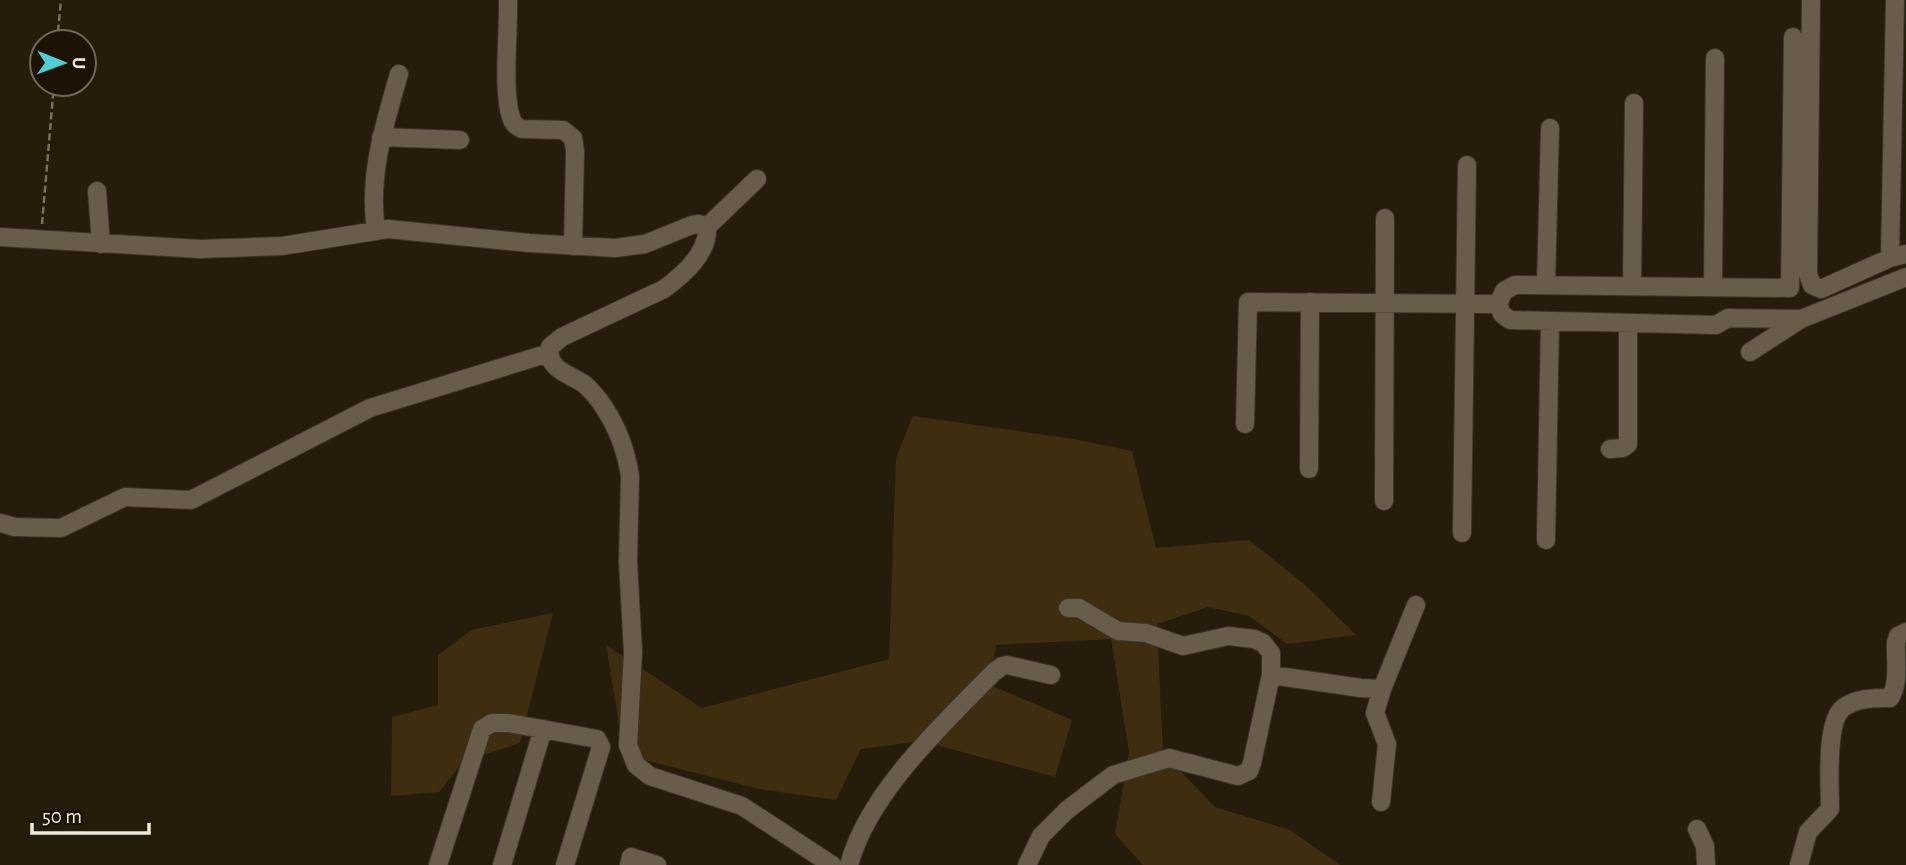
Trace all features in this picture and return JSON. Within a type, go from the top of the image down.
[{"type":"street","points":[[508,0],[508,79],[512,118],[517,127],[522,129],[563,130],[573,138],[573,246]]},
{"type":"street","points":[[1811,0],[1808,274],[1812,285],[1821,289],[1898,256],[1895,0]]},
{"type":"street","points":[[1793,37],[1790,288],[1515,285],[1504,291],[1498,304],[1502,314],[1510,320],[1716,326],[1728,318],[1801,319]]},
{"type":"street","points":[[1714,58],[1721,287],[1728,318]]},
{"type":"street","points":[[376,231],[373,192],[381,137],[398,74]]},
{"type":"street","points":[[1632,286],[1634,103]]},
{"type":"street","points":[[1546,285],[1550,128]]},
{"type":"street","points":[[381,137],[460,140]]},
{"type":"street","points":[[1462,533],[1467,165]]},
{"type":"street","points":[[707,227],[757,179]]},
{"type":"street","points":[[97,191],[101,244]]},
{"type":"street","points":[[1384,501],[1385,218]]},
{"type":"street","points":[[0,237],[200,248],[282,246],[397,230],[615,248],[645,244],[692,225],[707,227]]},
{"type":"street","points":[[707,227],[708,237],[698,257],[672,283],[562,337],[550,347],[549,353],[552,364],[566,376],[585,384],[599,401],[623,444],[628,461],[628,562],[632,652],[628,745],[631,757],[650,776],[742,806],[832,865]]},
{"type":"street","points":[[1750,352],[1801,319],[1906,277]]},
{"type":"street","points":[[1245,424],[1248,302],[1498,304]]},
{"type":"street","points":[[1309,469],[1310,302]]},
{"type":"street","points":[[1546,540],[1550,321]]},
{"type":"street","points":[[1610,449],[1623,448],[1628,444],[1628,323]]},
{"type":"street","points":[[0,523],[15,527],[61,528],[125,497],[191,500],[370,408],[549,353]]},
{"type":"street","points":[[1381,803],[1387,744],[1375,713],[1381,689],[1416,605]]},
{"type":"street","points":[[1027,865],[1041,836],[1067,810],[1113,775],[1169,758],[1238,776],[1244,774],[1252,763],[1271,675],[1271,653],[1263,643],[1254,639],[1228,636],[1183,646],[1146,634],[1113,629],[1079,608],[1068,608]]},
{"type":"street","points":[[1799,865],[1808,832],[1830,809],[1831,742],[1836,715],[1848,704],[1863,699],[1890,698],[1893,695],[1896,682],[1896,642],[1898,636],[1906,632]]},
{"type":"street","points":[[849,865],[861,831],[901,772],[994,672],[1007,665],[1051,675]]},
{"type":"street","points":[[1271,675],[1381,689]]},
{"type":"street","points":[[438,865],[482,729],[492,723],[509,723],[597,739],[601,747],[565,865]]},
{"type":"street","points":[[502,865],[543,729]]},
{"type":"street","points":[[1697,829],[1705,846],[1706,865]]},
{"type":"street","points":[[629,865],[631,857],[657,865]]},
{"type":"path","points":[[58,28],[61,0]]},
{"type":"path","points":[[40,240],[53,98]]},
{"type":"shaded area","points":[[913,416],[1074,439],[1132,451],[1156,548],[1249,540],[1303,583],[1356,635],[1287,644],[1249,616],[1208,607],[1157,624],[1163,753],[1215,807],[1290,830],[1340,865],[1143,865],[1115,834],[1129,752],[1111,639],[996,645],[991,685],[1072,720],[1055,777],[921,741],[861,749],[836,800],[759,789],[624,755],[606,645],[702,708],[889,659],[896,458]]},
{"type":"shaded area","points":[[553,613],[520,743],[463,762],[439,792],[391,796],[392,717],[438,705],[438,655],[471,630]]}]
